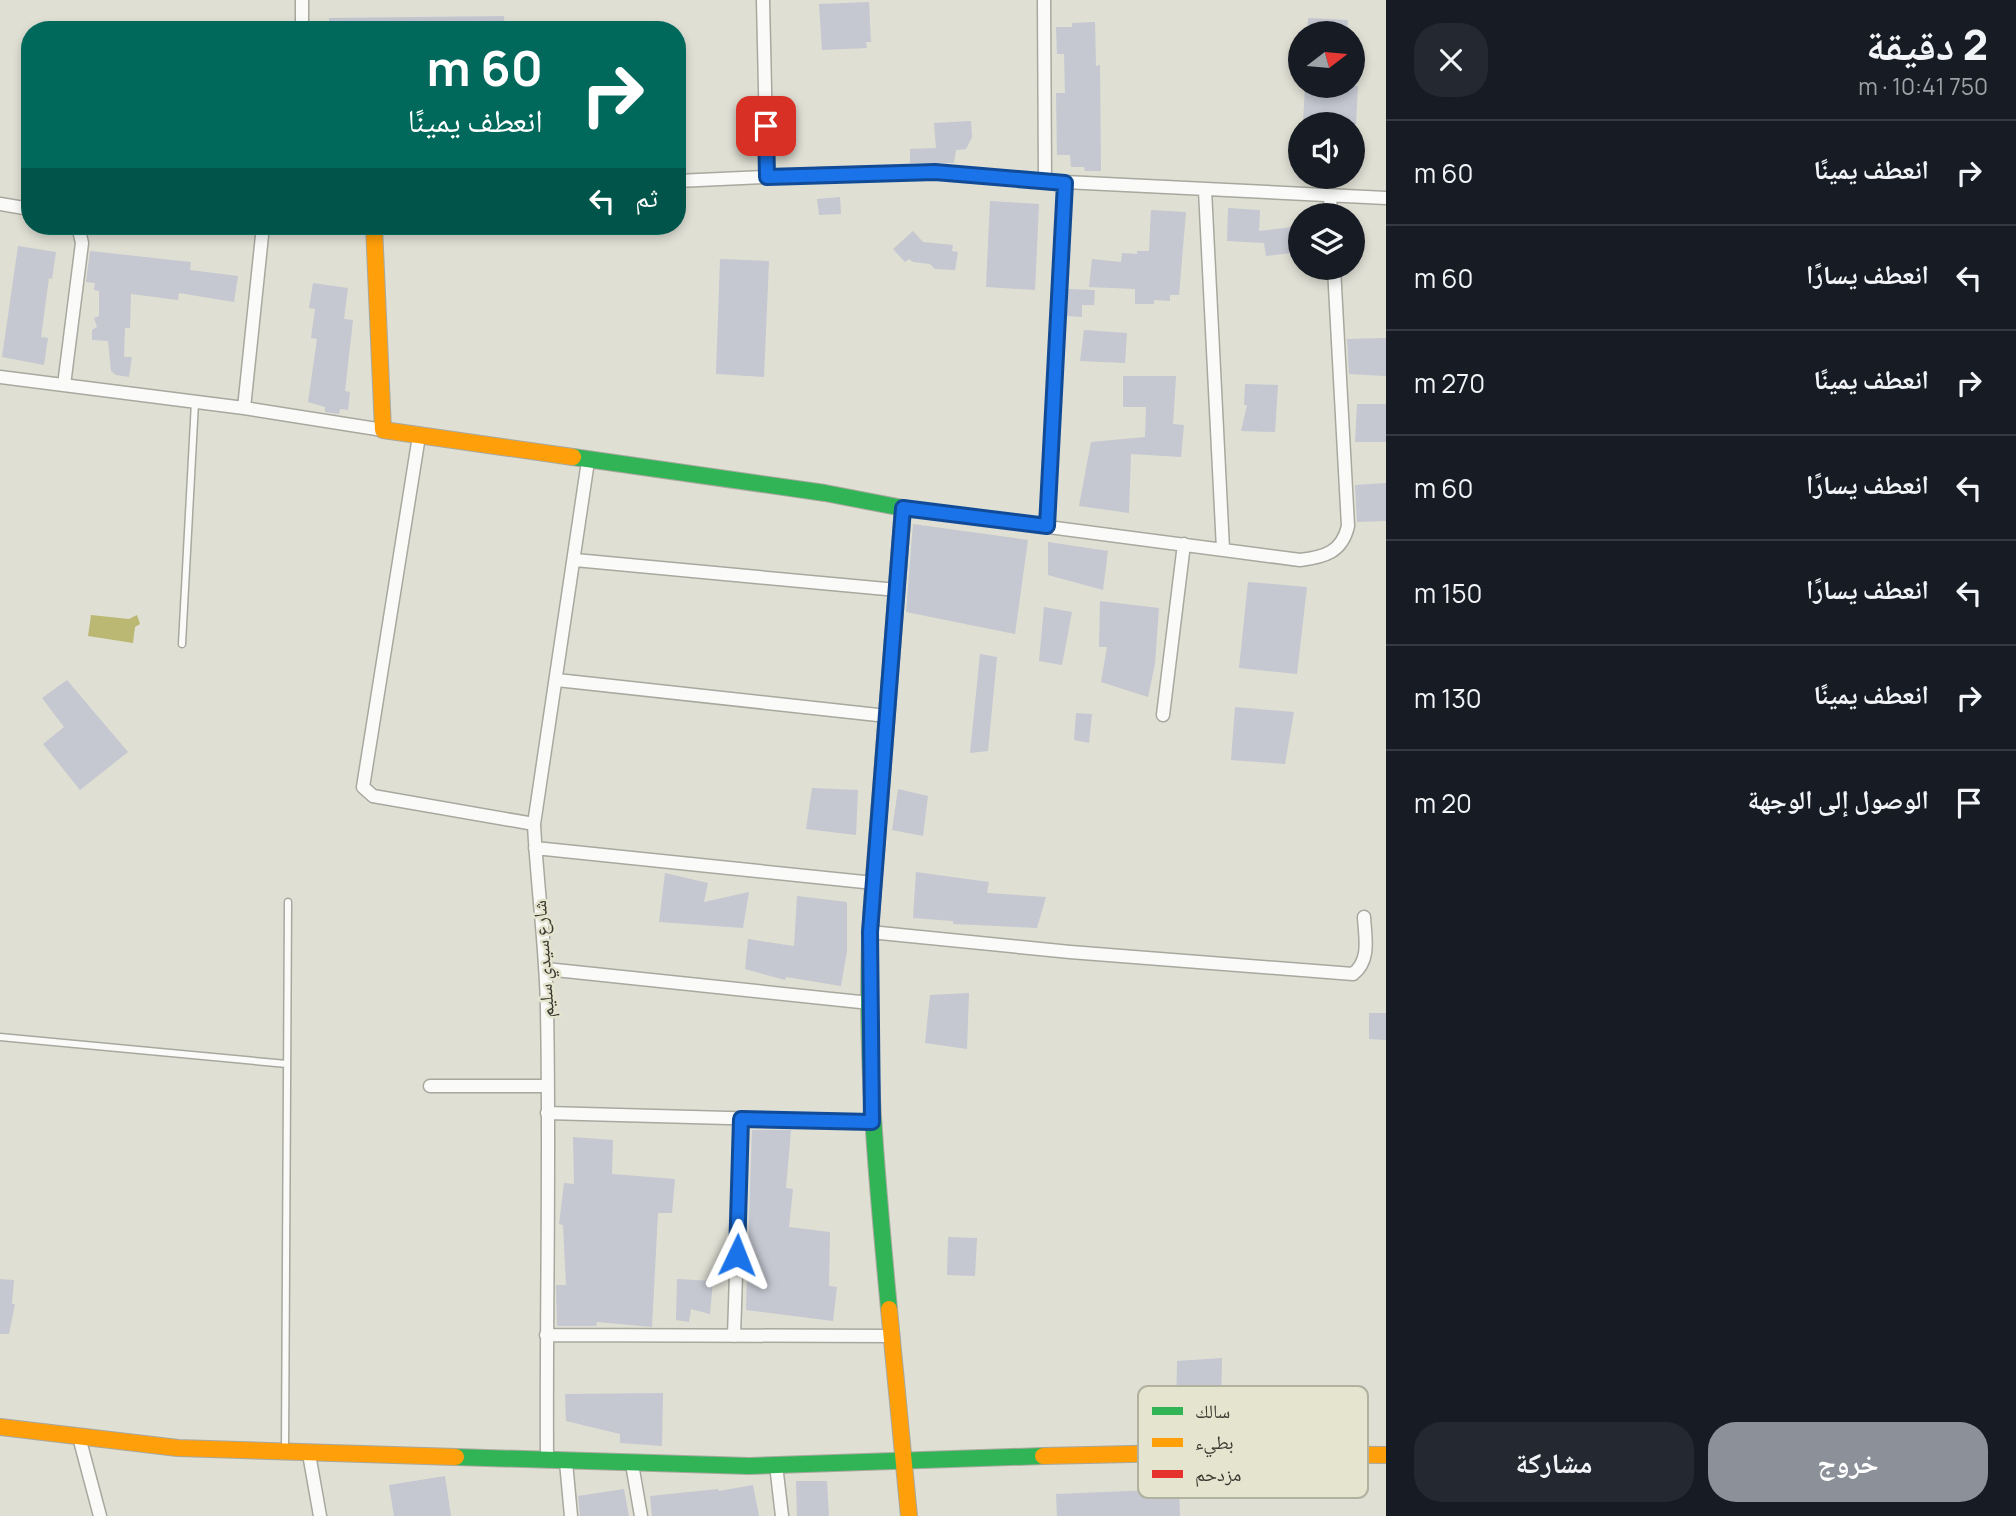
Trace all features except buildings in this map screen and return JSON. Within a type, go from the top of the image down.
[{"type":"street","points":[[302,0],[302,21]]},
{"type":"street","points":[[763,0],[767,177]]},
{"type":"street","points":[[1044,0],[1045,181]]},
{"type":"street","points":[[686,181],[935,172],[1065,183],[1386,198]]},
{"type":"street","points":[[1047,526],[1065,183]]},
{"type":"street","points":[[1205,190],[1223,549]]},
{"type":"street","points":[[1330,196],[1330,203]]},
{"type":"street","points":[[0,204],[21,208]]},
{"type":"street","points":[[64,385],[82,243],[80,235]]},
{"type":"street","points":[[244,408],[261,235]]},
{"type":"street","points":[[374,235],[383,430]]},
{"type":"street","points":[[0,377],[244,408],[588,461],[825,492],[903,508],[1300,559],[1322,557],[1344,541],[1348,526],[1335,280]]},
{"type":"street","points":[[419,436],[363,787],[373,796],[534,824]]},
{"type":"street","name":"شارع سيدي سليم","points":[[547,1461],[546,969],[534,824],[588,461]]},
{"type":"street","points":[[903,508],[870,932],[870,1003],[872,1122],[909,1516]]},
{"type":"street","points":[[1163,715],[1184,544]]},
{"type":"street","points":[[575,560],[897,590]]},
{"type":"street","points":[[557,680],[887,716]]},
{"type":"street","points":[[536,848],[874,883]]},
{"type":"street","points":[[870,932],[1070,952],[1353,974],[1366,957],[1364,917]]},
{"type":"street","points":[[546,969],[870,1003]]},
{"type":"street","points":[[430,1086],[547,1086]]},
{"type":"street","points":[[547,1114],[872,1122]]},
{"type":"street","points":[[734,1336],[741,1119]]},
{"type":"street","points":[[546,1335],[892,1336]]},
{"type":"street","points":[[0,1427],[177,1448],[632,1464],[776,1465],[1138,1454]]},
{"type":"street","points":[[79,1437],[100,1516]]},
{"type":"street","points":[[309,1454],[320,1516]]},
{"type":"street","points":[[1368,1455],[1386,1455]]},
{"type":"street","points":[[566,1462],[570,1516]]},
{"type":"street","points":[[632,1464],[641,1516]]},
{"type":"street","points":[[776,1465],[782,1516]]},
{"type":"lane","points":[[182,644],[195,402]]},
{"type":"lane","points":[[285,1453],[288,902]]},
{"type":"lane","points":[[0,1037],[287,1065]]},
{"type":"shaded area","points":[[91,615],[129,619],[137,615],[140,624],[135,627],[133,643],[88,636]]},
{"type":"traffic: fast","points":[[573,457],[825,493],[903,508],[890,676]]},
{"type":"traffic: fast","points":[[873,889],[870,1047],[875,1152],[889,1309]]},
{"type":"traffic: fast","points":[[456,1457],[749,1466],[1043,1456]]},
{"type":"traffic: slow","points":[[374,235],[383,430],[573,457]]},
{"type":"traffic: slow","points":[[889,1309],[909,1516]]},
{"type":"traffic: slow","points":[[0,1427],[178,1448],[456,1457]]},
{"type":"traffic: slow","points":[[1043,1456],[1138,1454]]},
{"type":"traffic: slow","points":[[1368,1455],[1386,1455]]},
{"type":"traffic: jam","points":[[873,889],[890,676]]},
{"type":"route","points":[[737,1255],[741,1119],[872,1122],[870,932],[903,508],[1047,526],[1065,183],[935,172],[827,173],[767,177],[766,126]]}]
